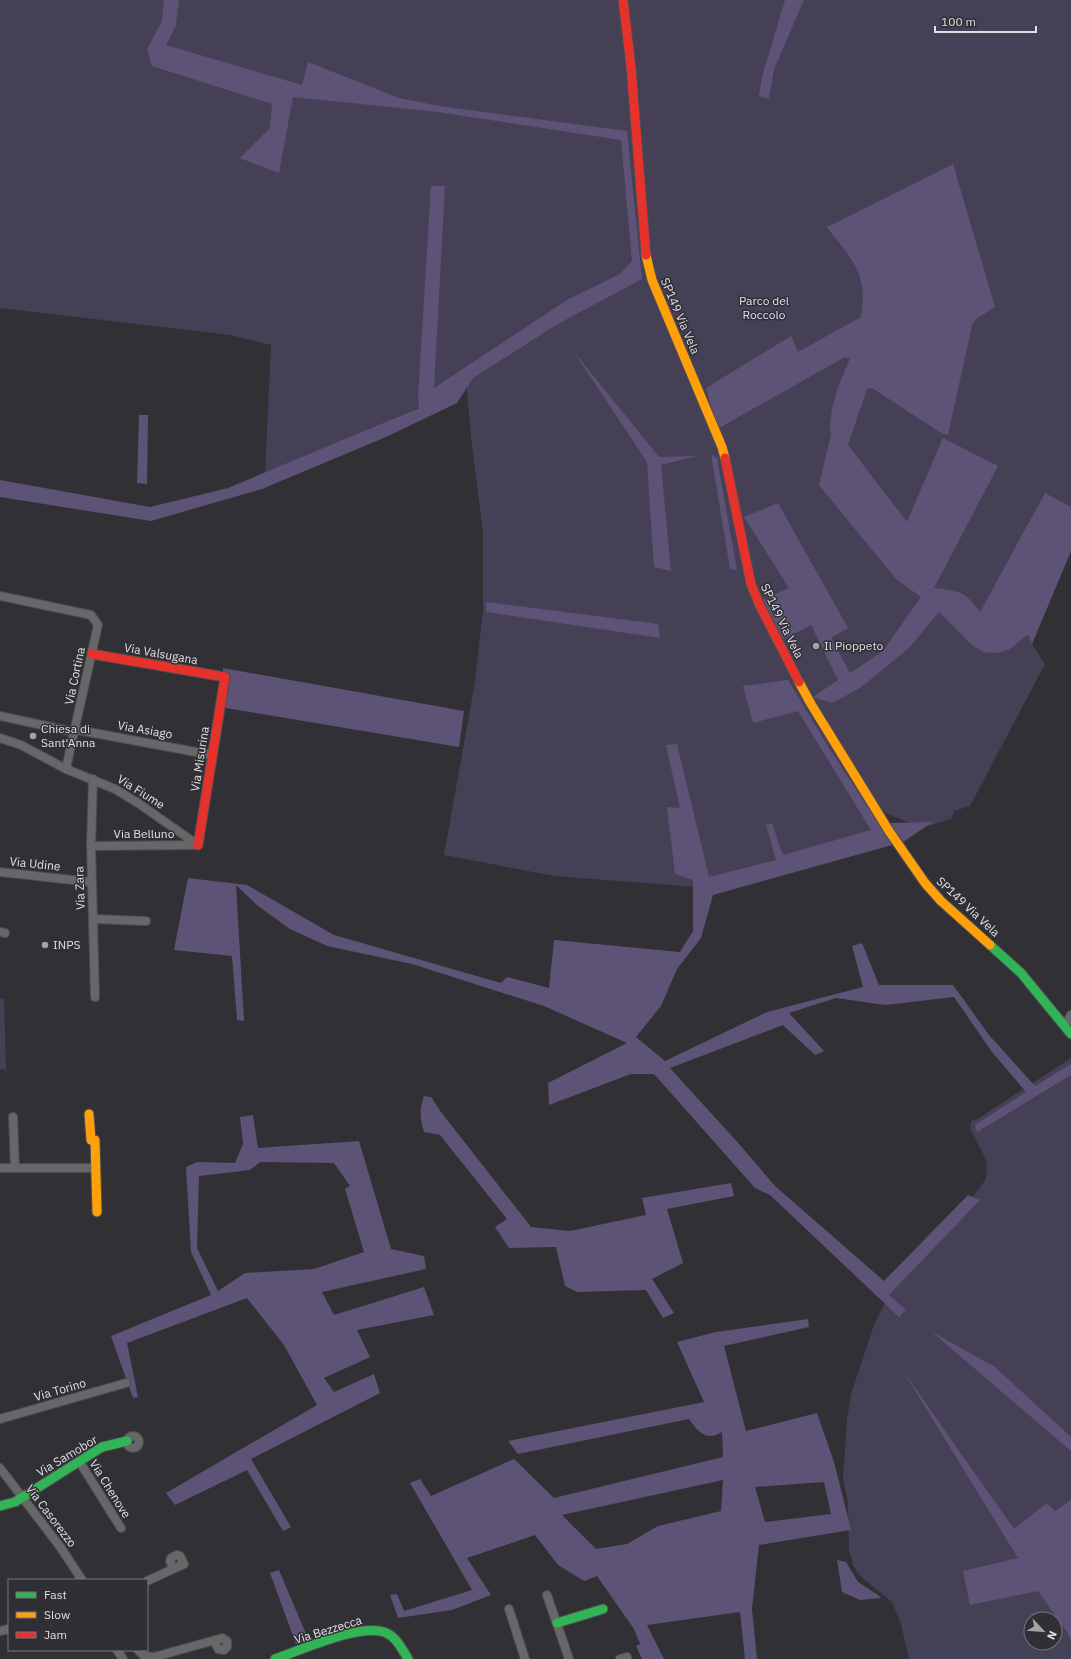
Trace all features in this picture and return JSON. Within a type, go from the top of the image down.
[{"type":"street","name":"SP149 Via Vela","points":[[623,0],[631,67],[645,253],[648,269],[722,447],[730,481],[744,561],[760,606],[824,727],[918,874],[941,901],[1020,973],[1071,1034]]},
{"type":"street","name":"Via Cortina","points":[[0,596],[91,615],[98,625],[66,769]]},
{"type":"street","name":"Via Valsugana","points":[[92,654],[225,677]]},
{"type":"street","name":"Via Misurina","points":[[198,845],[225,677]]},
{"type":"street","name":"Via Asiago","points":[[0,716],[74,732],[78,730],[212,755]]},
{"type":"street","name":"Via Fiume","points":[[0,738],[21,745],[66,769],[114,788],[198,845]]},
{"type":"street","name":"Via Zara","points":[[93,779],[91,846],[95,996]]},
{"type":"street","name":"Via Belluno","points":[[91,846],[198,845]]},
{"type":"street","name":"Via Udine","points":[[0,872],[92,882]]},
{"type":"street","points":[[93,919],[146,920]]},
{"type":"street","points":[[1065,1026],[1071,1015]]},
{"type":"street","points":[[89,1114],[91,1140],[95,1140],[97,1212]]},
{"type":"street","points":[[13,1117],[15,1168]]},
{"type":"street","points":[[0,1168],[96,1168]]},
{"type":"street","name":"Via Torino","points":[[0,1419],[126,1383]]},
{"type":"street","name":"Via Samobor","points":[[0,1506],[12,1504],[102,1447],[127,1441]]},
{"type":"street","name":"Via Chenove","points":[[79,1461],[121,1528]]},
{"type":"street","name":"Via Casorezzo","points":[[0,1468],[61,1548],[81,1579]]},
{"type":"street","points":[[148,1581],[173,1569]]},
{"type":"street","points":[[547,1595],[568,1659]]},
{"type":"street","points":[[509,1609],[525,1659]]},
{"type":"street","points":[[557,1623],[603,1609]]},
{"type":"street","name":"Via Bezzecca","points":[[275,1659],[356,1633],[372,1630],[388,1633],[398,1642],[408,1659]]},
{"type":"street","points":[[139,1651],[144,1656],[151,1657],[214,1640]]},
{"type":"green space","name":"Parco del Roccolo","points":[[0,0],[1071,0],[1071,551],[1032,644],[1045,664],[970,806],[954,811],[951,819],[922,828],[883,812],[875,834],[709,888],[554,876],[444,855],[475,682],[483,610],[483,531],[472,446],[466,381],[457,389],[409,412],[265,473],[271,345],[231,335],[0,308]]},
{"type":"green space","points":[[0,998],[4,999],[6,1070],[0,1069]]},
{"type":"green space","points":[[1071,1058],[1071,1659],[909,1659],[901,1624],[892,1602],[858,1574],[853,1565],[849,1549],[848,1503],[843,1478],[847,1420],[851,1394],[874,1325],[891,1290],[966,1206],[986,1179],[986,1159],[970,1129],[971,1121],[976,1120]]},
{"type":"shaded area","points":[[164,0],[179,0],[176,25],[166,45],[302,85],[308,62],[399,98],[439,106],[627,131],[642,279],[556,325],[473,378],[457,403],[386,437],[262,489],[151,521],[0,497],[0,480],[150,507],[228,488],[419,408],[418,397],[431,186],[445,186],[434,388],[567,300],[620,274],[632,261],[621,140],[438,112],[293,97],[279,173],[240,158],[270,128],[272,104],[152,66],[147,49],[162,21]]},
{"type":"shaded area","points":[[785,0],[804,0],[774,69],[769,99],[759,96],[762,77]]},
{"type":"shaded area","points":[[953,164],[995,307],[976,319],[972,325],[948,435],[941,433],[872,388],[867,389],[848,445],[907,522],[943,438],[998,466],[934,588],[960,593],[970,599],[980,612],[1045,493],[1071,507],[1071,551],[1032,644],[1029,636],[1027,635],[1010,649],[998,653],[984,652],[973,646],[939,612],[909,648],[860,688],[832,703],[813,697],[838,680],[811,625],[780,641],[760,601],[789,588],[744,517],[778,503],[848,628],[831,638],[850,673],[883,651],[921,597],[896,579],[819,485],[831,435],[830,424],[832,409],[837,390],[850,358],[845,357],[717,429],[706,388],[791,336],[798,352],[861,317],[863,302],[860,278],[850,258],[827,227]]},
{"type":"shaded area","points":[[574,352],[659,457],[697,456],[661,465],[671,571],[654,567],[647,462]]},
{"type":"shaded area","points":[[139,415],[148,415],[147,484],[137,483]]},
{"type":"shaded area","points":[[711,454],[717,458],[737,570],[730,569]]},
{"type":"shaded area","points":[[486,602],[658,624],[660,638],[486,612]]},
{"type":"shaded area","points":[[223,668],[464,711],[459,747],[220,707]]},
{"type":"shaded area","points":[[788,680],[829,748],[881,827],[892,823],[933,822],[903,842],[713,895],[701,938],[677,969],[661,1006],[636,1037],[665,1061],[767,1012],[863,987],[852,946],[862,943],[879,985],[953,985],[989,1035],[1035,1086],[1071,1064],[1071,1075],[977,1132],[975,1125],[1026,1092],[992,1052],[954,997],[885,1005],[836,998],[789,1013],[824,1051],[815,1055],[783,1025],[670,1068],[775,1186],[884,1281],[968,1195],[980,1200],[889,1295],[906,1310],[899,1317],[770,1195],[755,1188],[654,1074],[631,1074],[549,1105],[548,1083],[627,1043],[544,1006],[412,964],[327,946],[290,929],[258,906],[236,885],[244,1021],[237,1020],[232,956],[174,950],[188,878],[247,885],[334,935],[501,983],[507,977],[549,988],[554,940],[680,952],[693,931],[693,880],[675,874],[667,807],[680,808],[666,745],[677,744],[709,877],[776,860],[766,825],[772,823],[783,855],[871,830],[798,711],[753,723],[743,686]]},
{"type":"shaded area","points":[[424,1096],[431,1097],[441,1112],[531,1227],[570,1231],[646,1215],[642,1198],[731,1183],[734,1196],[667,1209],[683,1263],[652,1279],[674,1313],[663,1318],[646,1290],[577,1292],[565,1286],[556,1247],[509,1248],[495,1227],[507,1219],[440,1135],[424,1132],[421,1105]]},
{"type":"shaded area","points":[[253,1115],[258,1148],[359,1141],[391,1249],[424,1256],[426,1269],[322,1292],[334,1315],[424,1287],[434,1315],[357,1330],[370,1357],[324,1378],[334,1392],[374,1374],[380,1393],[251,1459],[291,1527],[283,1531],[247,1470],[175,1505],[166,1493],[317,1405],[284,1345],[247,1298],[127,1343],[138,1397],[133,1398],[111,1336],[211,1295],[191,1252],[186,1167],[197,1162],[235,1163],[243,1144],[240,1117]],"holes":[[[260,1162],[334,1163],[350,1186],[345,1189],[364,1252],[314,1269],[245,1273],[218,1291],[197,1248],[199,1176],[250,1170]]]},
{"type":"shaded area","points":[[808,1319],[809,1327],[724,1346],[746,1431],[817,1413],[834,1462],[851,1530],[759,1545],[752,1609],[757,1659],[745,1659],[740,1612],[647,1625],[664,1659],[642,1659],[636,1646],[640,1644],[634,1629],[597,1576],[584,1581],[558,1565],[535,1535],[467,1558],[491,1595],[452,1610],[398,1618],[390,1595],[397,1594],[404,1611],[472,1590],[410,1483],[420,1479],[431,1496],[514,1459],[554,1498],[723,1457],[722,1432],[717,1435],[707,1436],[699,1431],[689,1419],[518,1454],[508,1441],[704,1402],[677,1342],[716,1332]],"holes":[[[723,1480],[721,1511],[658,1526],[627,1544],[596,1549],[562,1515]],[[824,1482],[831,1514],[765,1522],[755,1487]]]},
{"type":"shaded area","points":[[932,1332],[995,1367],[1071,1437],[1071,1451]]},
{"type":"shaded area","points":[[903,1371],[1014,1529],[1047,1503],[1055,1511],[1071,1500],[1071,1641],[1063,1626],[1063,1611],[1052,1611],[1038,1591],[970,1605],[963,1571],[1018,1558]]},
{"type":"shaded area","points":[[837,1560],[846,1562],[858,1582],[881,1598],[860,1600],[842,1592]]},
{"type":"shaded area","points":[[279,1570],[309,1641],[296,1644],[270,1573]]},
{"type":"traffic: fast","points":[[990,945],[1021,973],[1071,1034]]},
{"type":"traffic: fast","points":[[0,1506],[15,1502],[102,1447],[127,1441]]},
{"type":"traffic: fast","points":[[557,1623],[603,1609]]},
{"type":"traffic: fast","points":[[275,1659],[330,1639],[373,1630],[384,1632],[392,1636],[408,1659]]},
{"type":"traffic: slow","points":[[646,255],[652,280],[722,447],[725,458]]},
{"type":"traffic: slow","points":[[799,682],[889,831],[925,883],[941,901],[990,945]]},
{"type":"traffic: slow","points":[[89,1114],[91,1140],[95,1140],[97,1212]]},
{"type":"traffic: jam","points":[[623,0],[631,67],[646,255]]},
{"type":"traffic: jam","points":[[725,458],[751,584],[760,606],[799,682]]},
{"type":"traffic: jam","points":[[92,654],[225,677],[198,845]]},
{"type":"place","name":"Il Pioppeto","points":[[816,646]]},
{"type":"place","name":"Chiesa di Sant'Anna","points":[[33,736]]},
{"type":"place","name":"INPS","points":[[45,945]]}]
